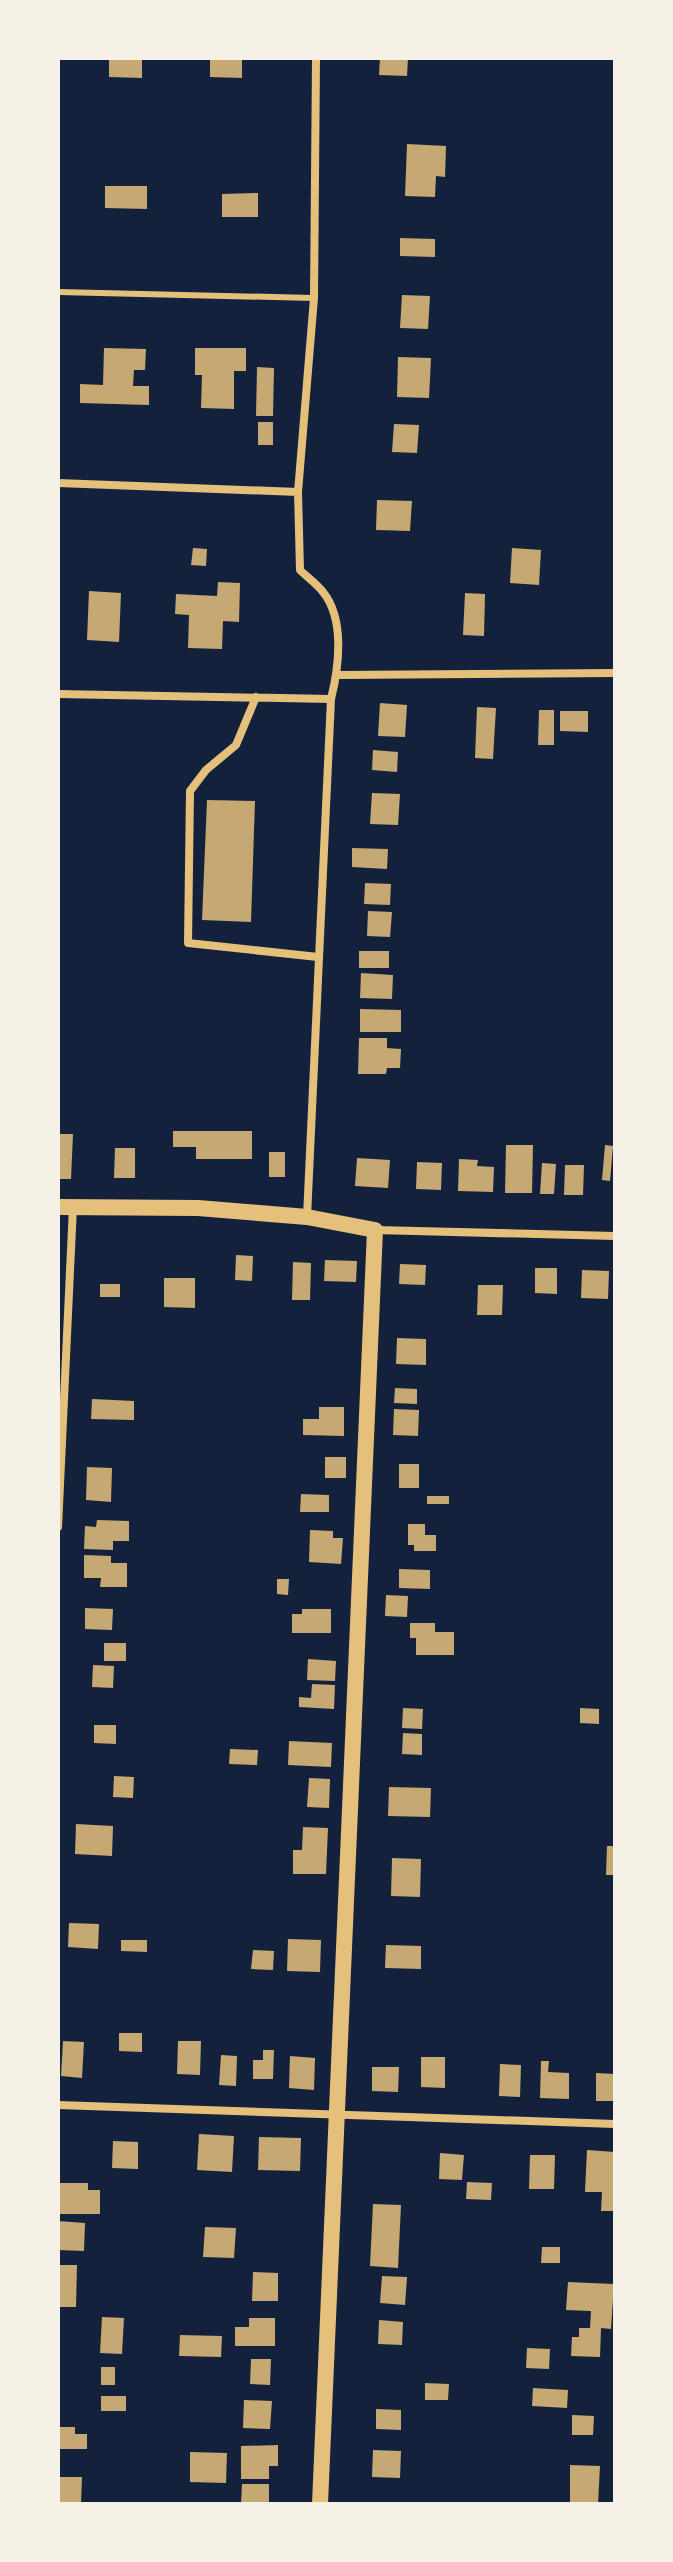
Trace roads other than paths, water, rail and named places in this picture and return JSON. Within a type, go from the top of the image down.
[{"type":"main road","points":[[65,1207],[198,1208],[307,1217],[375,1230],[320,2504]]},
{"type":"street","points":[[307,1217],[331,699],[337,675],[336,616],[324,593],[300,570],[298,492],[314,298],[316,58]]},
{"type":"street","points":[[58,483],[298,492]]},
{"type":"street","points":[[337,675],[615,673]]},
{"type":"street","points":[[58,694],[331,699]]},
{"type":"street","points":[[256,697],[236,745],[206,770],[190,791],[188,943],[318,957]]},
{"type":"street","points":[[58,1527],[65,1207]]},
{"type":"street","points":[[375,1230],[615,1236]]},
{"type":"street","points":[[58,2105],[615,2124]]},
{"type":"lane","points":[[58,292],[314,298]]}]
